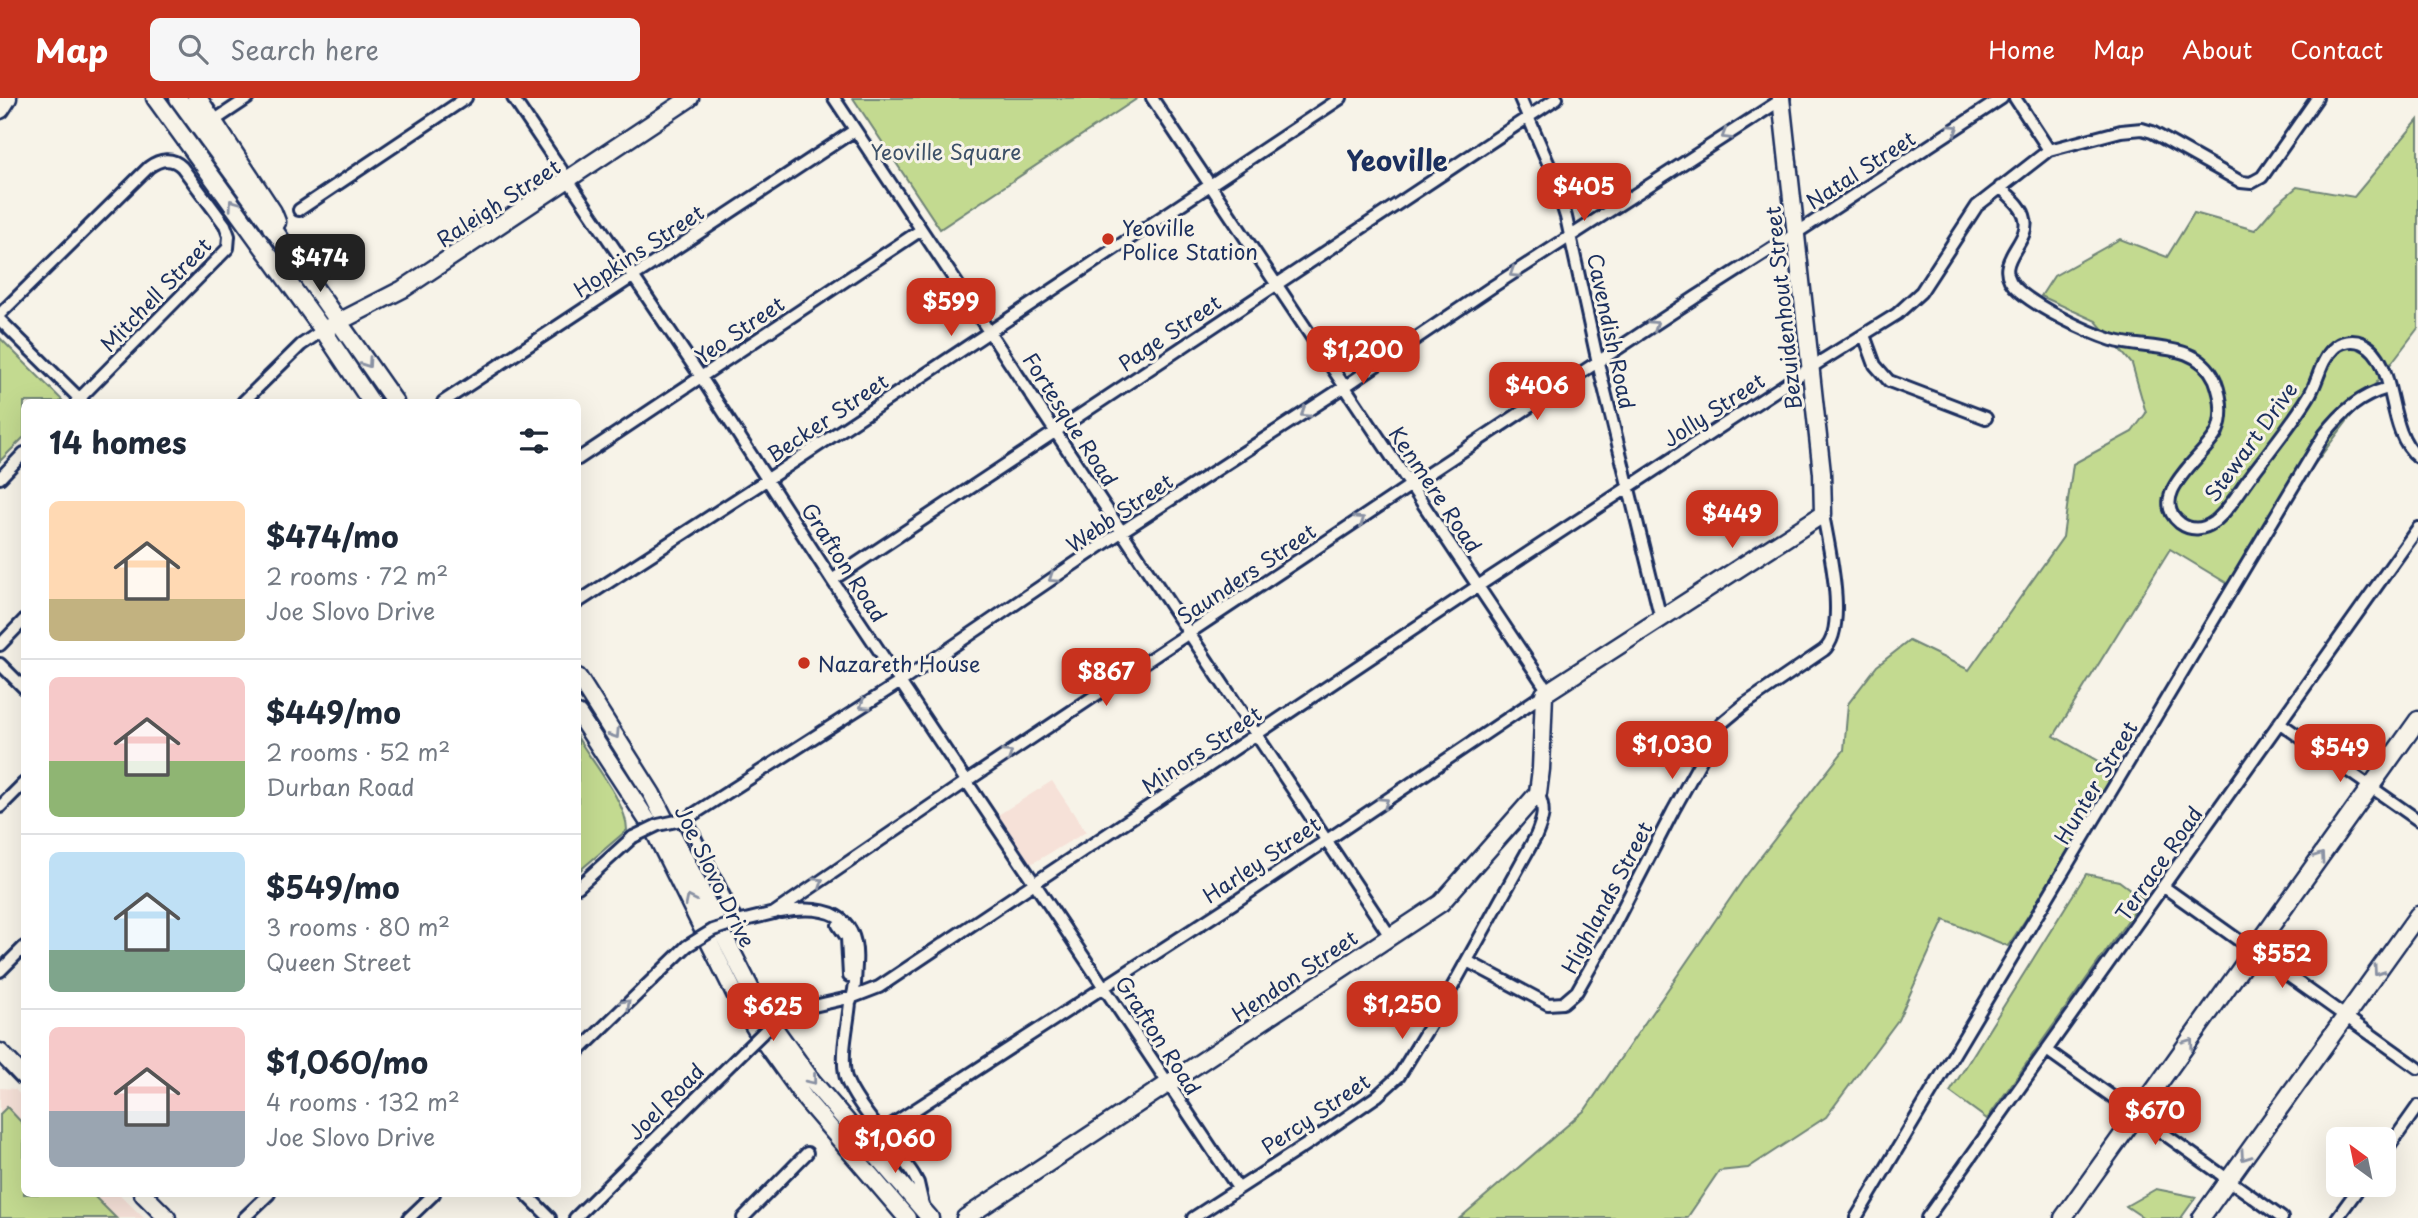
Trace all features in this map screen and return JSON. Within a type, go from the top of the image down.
[{"type":"main road","points":[[0,109],[8,98]]},
{"type":"main road","points":[[197,98],[272,212],[276,222],[272,227]]},
{"type":"street","points":[[155,98],[323,330],[369,399]]},
{"type":"street","points":[[178,98],[393,399]]},
{"type":"street","points":[[212,122],[248,98]]},
{"type":"street","points":[[299,211],[466,98]]},
{"type":"street","name":"Grafton Road","points":[[513,98],[1238,1188]]},
{"type":"street","name":"Raleigh Street","points":[[323,330],[403,289],[690,98]]},
{"type":"street","name":"Fortesque Road","points":[[834,98],[1390,936]]},
{"type":"street","name":"Kenmere Road","points":[[1152,98],[1546,692]]},
{"type":"street","name":"Becker Street","points":[[581,600],[1341,98]]},
{"type":"street","name":"Cavendish Road","points":[[1520,98],[1552,172],[1571,235],[1598,363],[1661,619]]},
{"type":"street","name":"Page Street","points":[[832,580],[1557,98]]},
{"type":"street","name":"Natal Street","points":[[1598,363],[2002,98]]},
{"type":"street","points":[[2015,98],[2049,150]]},
{"type":"street","name":"Jolly Street","points":[[1628,488],[1896,314],[1921,292],[1977,206],[2049,150],[2121,131],[2142,130],[2152,132],[2248,184],[2259,180],[2317,98]]},
{"type":"street","name":"Bezuidenhout Street","points":[[1782,99],[1822,473],[1823,514]]},
{"type":"street","name":"Webb Street","points":[[581,884],[633,837],[658,825],[687,819],[902,681],[1121,532],[1782,99]]},
{"type":"street","name":"Hopkins Street","points":[[448,399],[855,130]]},
{"type":"street","name":"Mitchell Street","points":[[0,314],[155,162],[173,160],[182,167],[225,225],[229,247],[81,399]]},
{"type":"street","name":"Stewart Drive","points":[[2000,187],[2018,206],[2025,219],[2024,234],[2007,265],[2008,275],[2019,291],[2087,331],[2115,341],[2193,356],[2204,364],[2213,376],[2221,403],[2217,432],[2175,484],[2170,495],[2169,506],[2173,516],[2191,529],[2203,528],[2223,513],[2300,410],[2330,351],[2338,344],[2355,341],[2372,349],[2384,367],[2388,388]]},
{"type":"street","name":"Yeo Street","points":[[581,457],[921,230]]},
{"type":"street","points":[[0,320],[77,399]]},
{"type":"street","points":[[246,399],[301,345],[323,330]]},
{"type":"street","points":[[1864,335],[1875,365],[1889,381],[1986,418]]},
{"type":"street","name":"Saunders Street","points":[[581,1049],[687,946],[713,930],[774,913],[967,781],[1598,363]]},
{"type":"street","points":[[2388,388],[2402,438],[2418,457]]},
{"type":"street","name":"Hunter Street","points":[[1856,1218],[2324,435],[2343,413],[2360,399],[2388,388]]},
{"type":"street","points":[[0,478],[21,456]]},
{"type":"street","name":"Minors Street","points":[[783,1013],[851,1000],[879,986],[1628,488]]},
{"type":"street","name":"Harley Street","points":[[882,1131],[1328,840],[1546,692],[1823,514]]},
{"type":"street","name":"Highlands Street","points":[[1466,961],[1548,1004],[1563,1003],[1577,990],[1611,933],[1721,724],[1745,704],[1824,650],[1832,641],[1836,620],[1835,600],[1823,514]]},
{"type":"street","name":"Terrace Road","points":[[1927,1218],[2418,528]]},
{"type":"street","points":[[0,645],[21,623]]},
{"type":"street","points":[[0,664],[21,685]]},
{"type":"street","name":"Joe Slovo Drive","points":[[581,682],[652,794],[762,1011],[812,1081],[927,1215]]},
{"type":"street","points":[[1538,793],[1546,692]]},
{"type":"street","name":"Joe Slovo Drive","points":[[581,719],[653,829],[737,998],[765,1043],[832,1132],[907,1218]]},
{"type":"street","points":[[2063,1218],[2418,720]]},
{"type":"street","points":[[2280,723],[2418,820]]},
{"type":"street","points":[[0,807],[21,786]]},
{"type":"street","name":"Percy Street","points":[[1193,1218],[1312,1141],[1390,1086],[1411,1058],[1536,836],[1545,809],[1538,793]]},
{"type":"street","name":"Hendon Street","points":[[965,1218],[1441,904],[1538,793]]},
{"type":"street","points":[[687,819],[737,922]]},
{"type":"street","points":[[2164,887],[2418,1069]]},
{"type":"street","points":[[774,913],[786,911],[828,919],[843,929],[848,945],[851,1000],[845,1074],[855,1095],[918,1183],[927,1215]]},
{"type":"street","points":[[2201,1218],[2418,915]]},
{"type":"street","points":[[0,971],[21,950]]},
{"type":"street","name":"Joel Road","points":[[575,1218],[783,1013]]},
{"type":"street","points":[[2048,1051],[2281,1218]]},
{"type":"street","points":[[2,1060],[21,1075]]},
{"type":"street","points":[[2396,1137],[2418,1106]]},
{"type":"street","points":[[743,1218],[807,1153]]},
{"type":"street","points":[[146,1197],[167,1218]]},
{"type":"street","points":[[244,1218],[266,1197]]},
{"type":"street","points":[[409,1218],[431,1197]]},
{"type":"street","points":[[529,1197],[550,1218]]},
{"type":"street","points":[[2337,1218],[2352,1197]]},
{"type":"shaded area","points":[[1052,781],[1086,832],[1031,864],[998,815]]},
{"type":"shaded area","points":[[0,1088],[15,1089],[21,1096],[21,1197],[122,1197],[144,1218],[0,1218]]},
{"type":"green space","name":"Yeoville Square","points":[[853,98],[1138,98],[940,229]]},
{"type":"green space","points":[[2418,120],[2418,328],[2262,533],[2235,588],[2170,549],[2054,736],[2117,772],[2081,836],[2008,946],[1944,920],[1898,1020],[1826,1117],[1748,1168],[1719,1171],[1687,1218],[1460,1218],[1585,1110],[1745,877],[1844,750],[1848,704],[1877,666],[1909,641],[1969,670],[2063,537],[2073,464],[2132,432],[2146,413],[2132,364],[2096,321],[2041,296],[2054,276],[2120,239],[2167,257],[2194,213],[2255,230],[2277,204],[2297,187],[2354,197]]},
{"type":"green space","points":[[0,338],[61,399],[21,399],[21,440],[0,461]]},
{"type":"green space","points":[[581,742],[615,795],[627,830],[581,869]]},
{"type":"green space","points":[[2086,874],[2119,881],[2143,899],[1987,1119],[1950,1092]]},
{"type":"green space","points":[[7,1107],[21,1122],[21,1197],[95,1197],[116,1218],[0,1218],[0,1114]]},
{"type":"green space","points":[[2156,1189],[2196,1197],[2181,1218],[2144,1218],[2126,1206]]},
{"type":"place","name":"Yeoville Police Station","points":[[1108,239]]},
{"type":"place","name":"Nazareth House","points":[[804,663]]},
{"type":"district","name":"Yeoville","points":[[1397,159]]}]
